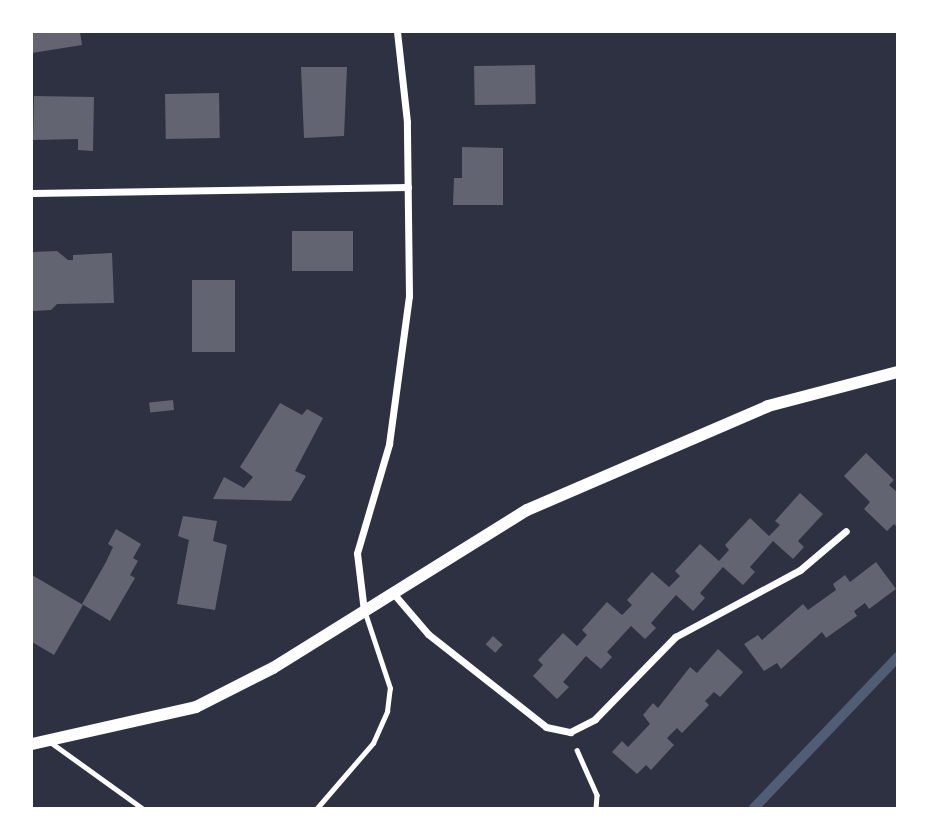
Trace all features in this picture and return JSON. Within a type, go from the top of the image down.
[{"type":"street","points":[[364,611],[357,553],[389,444],[409,296],[407,122],[397,32]]},
{"type":"street","points":[[32,192],[408,187]]},
{"type":"street","points":[[32,744],[195,707],[273,667],[527,510],[768,406],[898,372]]},
{"type":"street","points":[[393,593],[428,634],[546,727],[570,732],[595,719],[675,637],[800,570],[846,531]]},
{"type":"lane","points":[[317,808],[373,743],[387,711],[390,688],[364,611]]},
{"type":"lane","points":[[50,742],[142,808]]},
{"type":"path","points":[[570,732],[597,795],[596,808]]},
{"type":"building","points":[[32,32],[80,32],[82,45],[32,53]]},
{"type":"building","points":[[535,65],[536,104],[475,105],[474,66]]},
{"type":"building","points":[[301,67],[347,67],[344,136],[304,138]]},
{"type":"building","points":[[219,93],[220,138],[166,139],[165,94]]},
{"type":"building","points":[[34,96],[94,97],[93,151],[78,150],[78,139],[33,140]]},
{"type":"building","points":[[462,147],[503,148],[503,205],[453,205],[454,178],[462,178]]},
{"type":"building","points":[[292,231],[353,231],[353,271],[292,271]]},
{"type":"building","points":[[57,251],[68,260],[73,260],[73,255],[112,253],[114,303],[57,304],[51,310],[33,311],[32,252]]},
{"type":"building","points":[[192,280],[235,280],[235,352],[192,352]]},
{"type":"building","points":[[173,400],[174,410],[150,412],[149,403]]},
{"type":"building","points":[[280,403],[302,415],[307,409],[323,418],[295,471],[306,476],[291,501],[213,499],[224,477],[244,488],[253,477],[240,467]]},
{"type":"building","points":[[866,453],[894,480],[889,485],[898,493],[898,528],[894,524],[887,531],[864,509],[870,502],[844,476]]},
{"type":"building","points":[[800,493],[823,514],[798,541],[804,547],[793,559],[773,541],[750,567],[755,572],[743,585],[723,567],[700,593],[705,598],[693,611],[676,595],[651,623],[656,628],[645,639],[631,626],[607,652],[612,657],[601,669],[586,656],[563,682],[569,687],[557,699],[533,676],[543,665],[538,660],[563,633],[577,646],[587,635],[582,630],[607,602],[622,615],[632,605],[627,600],[652,572],[669,587],[680,576],[675,571],[700,544],[719,561],[729,550],[725,545],[750,518],[769,536],[780,525],[775,521]]},
{"type":"building","points":[[183,516],[217,521],[213,541],[227,545],[215,610],[177,604],[189,540],[178,536]]},
{"type":"building","points":[[116,529],[141,544],[133,558],[138,561],[130,575],[135,578],[110,621],[82,604],[113,547],[108,544]]},
{"type":"building","points":[[876,562],[896,589],[869,609],[865,603],[854,611],[857,616],[826,638],[822,632],[781,669],[777,663],[764,671],[744,644],[758,635],[762,640],[803,604],[808,610],[836,590],[833,584],[845,575],[850,582]]},
{"type":"building","points":[[32,575],[83,605],[54,655],[32,642]]},
{"type":"building","points":[[493,636],[503,645],[495,653],[486,644]]},
{"type":"building","points":[[718,649],[743,672],[720,697],[714,692],[705,701],[709,705],[682,733],[677,728],[667,738],[674,745],[651,770],[646,765],[637,774],[612,752],[622,741],[628,747],[650,724],[643,715],[653,703],[658,708],[690,667],[697,673]]},
{"type":"waterway","points":[[754,808],[898,657]]}]
